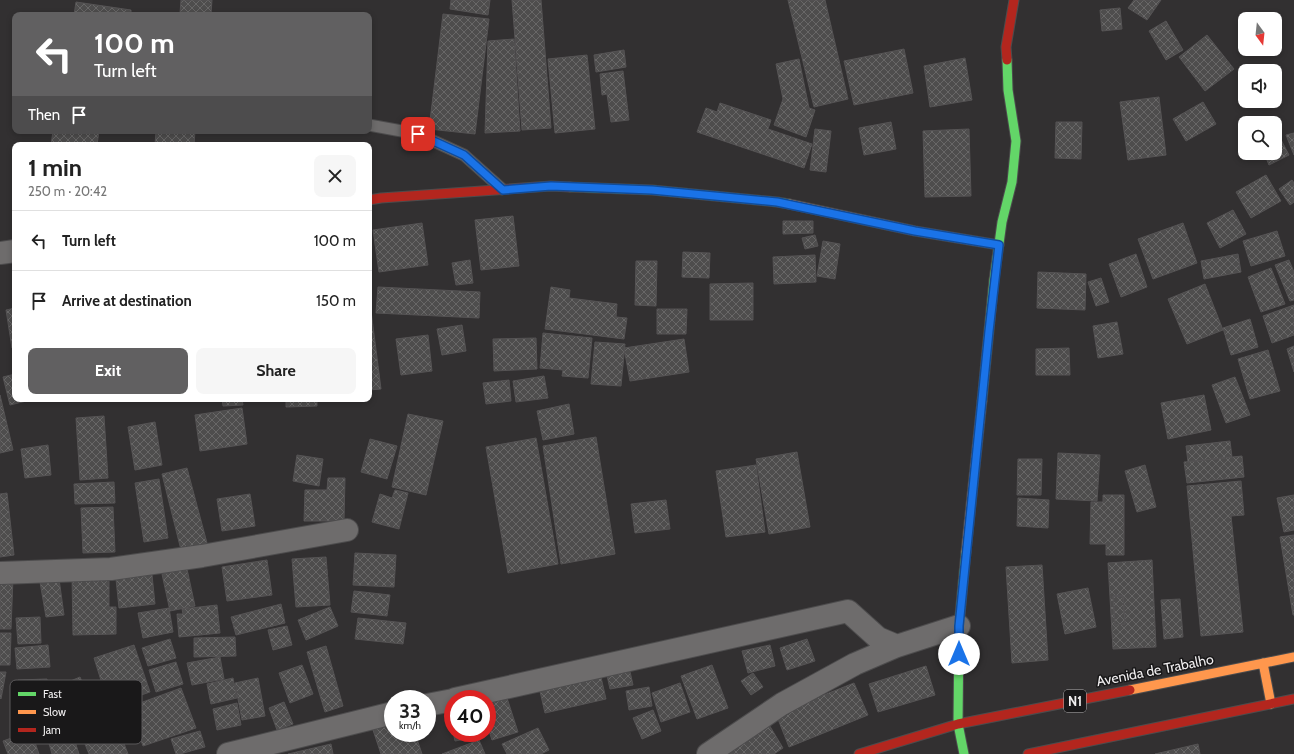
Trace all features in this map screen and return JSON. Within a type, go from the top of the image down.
[{"type":"main road","points":[[964,754],[958,724],[959,626],[999,245],[1002,222],[1012,182],[1016,141],[1008,90],[1006,47],[1014,0]]},
{"type":"main road","points":[[372,200],[551,186],[652,190],[777,202],[915,231],[999,245]]},
{"type":"main road","name":"Avenida de Trabalho","points":[[859,754],[958,724],[1294,657]]},
{"type":"main road","points":[[1263,663],[1271,704]]},
{"type":"main road","points":[[1028,754],[1294,699]]},
{"type":"street","points":[[0,253],[12,251]]},
{"type":"street","points":[[0,573],[111,568],[202,556],[347,530]]},
{"type":"street","points":[[494,690],[848,611],[878,638],[897,646]]},
{"type":"street","points":[[708,754],[782,704],[855,664],[897,646],[959,626]]},
{"type":"street","points":[[228,754],[384,715]]},
{"type":"lane","points":[[372,126],[418,134],[464,155],[503,190]]},
{"type":"building","points":[[181,0],[212,0],[211,12],[180,12]]},
{"type":"building","points":[[451,0],[490,0],[488,15],[450,9]]},
{"type":"building","points":[[512,0],[541,0],[551,128],[522,130]]},
{"type":"building","points":[[788,0],[825,0],[848,99],[814,107]]},
{"type":"building","points":[[1134,0],[1161,0],[1147,20],[1128,8]]},
{"type":"building","points":[[76,2],[131,10],[131,12],[74,12]]},
{"type":"building","points":[[1120,8],[1122,29],[1102,31],[1100,10]]},
{"type":"building","points":[[443,14],[489,19],[475,134],[429,129]]},
{"type":"building","points":[[1166,21],[1183,50],[1166,60],[1149,31]]},
{"type":"building","points":[[1207,35],[1234,69],[1205,91],[1179,57]]},
{"type":"building","points":[[514,39],[520,131],[485,133],[488,41]]},
{"type":"building","points":[[904,49],[913,93],[854,105],[844,61]]},
{"type":"building","points":[[624,50],[626,67],[596,72],[594,55]]},
{"type":"building","points":[[587,55],[595,129],[555,133],[548,59]]},
{"type":"building","points":[[965,58],[972,100],[930,107],[924,66]]},
{"type":"building","points":[[799,59],[809,108],[815,110],[806,137],[774,125],[783,99],[776,64]]},
{"type":"building","points":[[623,71],[629,120],[611,122],[607,94],[602,95],[600,74]]},
{"type":"building","points":[[1159,97],[1166,155],[1128,160],[1120,102]]},
{"type":"building","points":[[1203,102],[1216,124],[1186,141],[1173,119]]},
{"type":"building","points":[[720,103],[771,120],[768,129],[812,144],[804,168],[697,132],[706,108],[717,112]]},
{"type":"building","points":[[891,122],[896,149],[864,155],[859,128]]},
{"type":"building","points":[[1056,122],[1082,122],[1081,159],[1055,158]]},
{"type":"building","points":[[815,129],[831,131],[826,172],[810,170]]},
{"type":"building","points":[[969,129],[971,196],[925,197],[923,131]]},
{"type":"building","points":[[1294,133],[1294,155],[1286,135]]},
{"type":"building","points":[[53,134],[99,134],[97,142],[51,142]]},
{"type":"building","points":[[156,134],[195,134],[194,142],[155,142]]},
{"type":"building","points":[[1282,142],[1289,155],[1282,158]]},
{"type":"building","points":[[1267,160],[1279,160],[1269,165]]},
{"type":"building","points":[[1266,175],[1281,201],[1251,218],[1236,192]]},
{"type":"building","points":[[1292,180],[1294,183],[1294,202],[1290,205],[1279,189]]},
{"type":"building","points":[[1233,210],[1246,234],[1220,248],[1207,223]]},
{"type":"building","points":[[513,216],[519,266],[481,270],[475,220]]},
{"type":"building","points":[[783,221],[813,221],[813,233],[783,234]]},
{"type":"building","points":[[422,223],[428,265],[379,272],[373,230]]},
{"type":"building","points":[[1183,223],[1197,263],[1153,279],[1138,239]]},
{"type":"building","points":[[1277,231],[1285,256],[1251,266],[1243,241]]},
{"type":"building","points":[[815,235],[818,246],[805,249],[802,238]]},
{"type":"building","points":[[823,241],[840,244],[835,279],[817,276]]},
{"type":"building","points":[[683,252],[710,253],[709,278],[682,277]]},
{"type":"building","points":[[1136,254],[1147,287],[1121,297],[1109,264]]},
{"type":"building","points":[[1238,254],[1241,272],[1204,279],[1201,261]]},
{"type":"building","points":[[815,255],[816,282],[774,284],[773,257]]},
{"type":"building","points":[[470,260],[473,283],[456,285],[452,263]]},
{"type":"building","points":[[1289,260],[1294,272],[1294,300],[1290,301],[1275,265]]},
{"type":"building","points":[[636,261],[657,261],[656,306],[635,305]]},
{"type":"building","points":[[1271,268],[1285,304],[1261,312],[1248,277]]},
{"type":"building","points":[[1038,272],[1086,274],[1085,310],[1037,308]]},
{"type":"building","points":[[1101,278],[1109,302],[1096,306],[1088,282]]},
{"type":"building","points":[[753,283],[753,320],[710,320],[710,284]]},
{"type":"building","points":[[1205,284],[1223,330],[1187,344],[1168,299]]},
{"type":"building","points":[[378,287],[480,292],[479,318],[376,313]]},
{"type":"building","points":[[551,287],[570,290],[569,298],[617,304],[616,317],[627,318],[624,339],[545,329]]},
{"type":"building","points":[[1294,305],[1294,335],[1272,343],[1263,316]]},
{"type":"building","points":[[12,309],[12,348],[6,310]]},
{"type":"building","points":[[657,309],[687,309],[686,334],[657,334]]},
{"type":"building","points":[[372,318],[381,389],[372,390]]},
{"type":"building","points":[[1250,319],[1258,347],[1231,355],[1223,328]]},
{"type":"building","points":[[1117,322],[1123,354],[1098,358],[1093,326]]},
{"type":"building","points":[[462,325],[466,351],[442,355],[437,329]]},
{"type":"building","points":[[543,333],[592,338],[588,378],[562,376],[563,370],[540,368]]},
{"type":"building","points":[[428,335],[432,371],[401,375],[396,339]]},
{"type":"building","points":[[536,338],[537,369],[494,371],[493,339]]},
{"type":"building","points":[[684,339],[689,372],[630,381],[624,348]]},
{"type":"building","points":[[595,342],[625,344],[621,386],[591,384]]},
{"type":"building","points":[[1294,346],[1294,372],[1287,349]]},
{"type":"building","points":[[1069,348],[1070,375],[1036,375],[1036,349]]},
{"type":"building","points":[[1268,350],[1280,391],[1250,399],[1238,359]]},
{"type":"building","points":[[12,375],[12,402],[22,402],[10,405],[3,377]]},
{"type":"building","points":[[544,376],[548,398],[516,402],[513,381]]},
{"type":"building","points":[[1235,377],[1250,415],[1226,423],[1212,385]]},
{"type":"building","points":[[509,380],[511,401],[486,404],[483,383]]},
{"type":"building","points":[[0,395],[13,450],[0,453]]},
{"type":"building","points":[[1204,395],[1211,430],[1168,439],[1161,403]]},
{"type":"building","points":[[222,402],[242,402],[243,405],[223,406]]},
{"type":"building","points":[[286,402],[317,402],[317,406],[286,407]]},
{"type":"building","points":[[569,404],[574,434],[543,440],[537,411]]},
{"type":"building","points":[[242,408],[247,444],[200,451],[195,415]]},
{"type":"building","points":[[408,414],[443,421],[426,495],[392,487]]},
{"type":"building","points":[[104,416],[108,478],[80,480],[76,418]]},
{"type":"building","points":[[155,422],[162,465],[135,470],[128,427]]},
{"type":"building","points":[[596,437],[615,554],[561,564],[543,446]]},
{"type":"building","points":[[536,438],[558,564],[508,573],[486,447]]},
{"type":"building","points":[[370,439],[397,446],[387,479],[361,472]]},
{"type":"building","points":[[1230,441],[1232,457],[1188,462],[1186,446]]},
{"type":"building","points":[[48,445],[51,475],[25,478],[21,449]]},
{"type":"building","points":[[797,452],[810,527],[769,534],[756,459]]},
{"type":"building","points":[[1058,453],[1100,455],[1097,501],[1056,499]]},
{"type":"building","points":[[297,455],[323,459],[319,486],[293,481]]},
{"type":"building","points":[[1242,456],[1244,477],[1187,483],[1184,462]]},
{"type":"building","points":[[1018,459],[1042,459],[1041,495],[1017,495]]},
{"type":"building","points":[[756,465],[765,532],[726,537],[716,471]]},
{"type":"building","points":[[1145,465],[1156,507],[1137,512],[1125,471]]},
{"type":"building","points":[[187,468],[207,543],[181,550],[162,474]]},
{"type":"building","points":[[328,478],[345,478],[344,521],[304,521],[305,490],[327,490]]},
{"type":"building","points":[[159,479],[168,538],[144,542],[135,483]]},
{"type":"building","points":[[1241,481],[1244,515],[1231,516],[1243,632],[1201,636],[1187,486]]},
{"type":"building","points":[[114,482],[115,503],[75,504],[74,484]]},
{"type":"building","points":[[395,490],[408,493],[399,529],[372,522],[380,494],[392,498]]},
{"type":"building","points":[[7,493],[14,555],[0,557],[0,494]]},
{"type":"building","points":[[250,494],[255,526],[222,531],[217,499]]},
{"type":"building","points":[[1103,495],[1124,495],[1124,555],[1106,555],[1106,544],[1090,544],[1091,502],[1103,502]]},
{"type":"building","points":[[1294,495],[1294,530],[1284,532],[1277,498]]},
{"type":"building","points":[[1018,498],[1049,500],[1048,528],[1017,526]]},
{"type":"building","points":[[666,500],[670,529],[635,533],[631,504]]},
{"type":"building","points":[[113,507],[115,552],[83,553],[81,508]]},
{"type":"building","points":[[1294,535],[1294,615],[1293,615],[1280,537]]},
{"type":"building","points":[[355,553],[396,555],[394,587],[353,585]]},
{"type":"building","points":[[326,557],[330,605],[296,607],[292,559]]},
{"type":"building","points":[[267,560],[272,595],[227,601],[222,567]]},
{"type":"building","points":[[1152,560],[1156,647],[1113,649],[1108,563]],"holes":[[[1113,596],[1123,596],[1125,624],[1115,625]]]},
{"type":"building","points":[[1042,565],[1048,660],[1012,663],[1006,567]]},
{"type":"building","points":[[187,569],[195,606],[170,611],[162,574]]},
{"type":"building","points":[[152,575],[155,604],[119,608],[116,579]]},
{"type":"building","points":[[72,576],[109,576],[109,607],[116,607],[116,634],[73,635]]},
{"type":"building","points":[[0,578],[13,578],[11,629],[0,629]]},
{"type":"building","points":[[59,579],[64,615],[46,617],[40,582]]},
{"type":"building","points":[[1088,588],[1096,627],[1065,634],[1057,594]]},
{"type":"building","points":[[354,591],[390,595],[387,616],[351,612]]},
{"type":"building","points":[[1113,596],[1123,596],[1125,624],[1115,625]]},
{"type":"building","points":[[1180,599],[1183,637],[1164,639],[1161,600]]},
{"type":"building","points":[[281,604],[285,623],[236,635],[231,617]]},
{"type":"building","points":[[217,605],[220,633],[179,637],[177,614],[183,614],[182,609]]},
{"type":"building","points":[[330,607],[338,626],[306,640],[298,620]]},
{"type":"building","points":[[169,608],[173,632],[143,638],[138,613]]},
{"type":"building","points":[[40,617],[41,643],[18,644],[16,618]]},
{"type":"building","points":[[358,618],[406,623],[403,644],[355,639]]},
{"type":"building","points":[[287,626],[292,645],[273,650],[268,630]]},
{"type":"building","points":[[0,633],[11,633],[10,665],[0,665]]},
{"type":"building","points":[[235,637],[236,656],[194,657],[194,638]]},
{"type":"building","points":[[170,639],[176,658],[148,666],[142,648]]},
{"type":"building","points":[[807,639],[815,661],[787,670],[780,648]]},
{"type":"building","points":[[48,645],[50,667],[17,669],[15,648]]},
{"type":"building","points":[[134,645],[150,692],[142,695],[142,680],[101,680],[94,658]]},
{"type":"building","points":[[770,645],[775,666],[748,673],[742,651]]},
{"type":"building","points":[[326,646],[343,706],[325,712],[307,652]]},
{"type":"building","points":[[220,657],[224,679],[192,685],[187,663]]},
{"type":"building","points":[[176,662],[183,684],[156,692],[149,670]]},
{"type":"building","points":[[302,665],[313,694],[290,703],[279,673]]},
{"type":"building","points":[[712,665],[728,708],[697,719],[681,676]]},
{"type":"building","points":[[926,666],[935,695],[878,712],[869,684]]},
{"type":"building","points":[[629,667],[633,685],[610,689],[606,671]]},
{"type":"building","points":[[0,672],[6,672],[1,699],[0,698]]},
{"type":"building","points":[[600,673],[606,699],[545,713],[539,687]]},
{"type":"building","points":[[753,673],[763,687],[751,695],[741,681]]},
{"type":"building","points":[[80,677],[81,680],[73,680]]},
{"type":"building","points":[[233,678],[237,698],[211,704],[207,684]]},
{"type":"building","points":[[258,678],[265,716],[242,720],[235,683]]},
{"type":"building","points":[[47,679],[47,680],[18,680]]},
{"type":"building","points":[[680,683],[690,712],[661,722],[652,693]]},
{"type":"building","points":[[854,683],[868,715],[789,747],[776,714]]},
{"type":"building","points":[[649,687],[652,706],[629,710],[626,691]]},
{"type":"building","points":[[181,688],[196,728],[143,746],[142,702]]},
{"type":"building","points":[[507,698],[518,732],[496,739],[496,701]]},
{"type":"building","points":[[284,702],[293,724],[277,730],[269,708]]},
{"type":"building","points":[[237,703],[241,725],[217,730],[213,709]]},
{"type":"building","points":[[653,710],[661,731],[642,739],[633,718]]},
{"type":"building","points":[[768,723],[783,748],[774,754],[714,754]]},
{"type":"building","points":[[384,727],[384,742],[418,742],[422,754],[381,754],[373,730]]},
{"type":"building","points":[[538,728],[549,750],[541,754],[507,754],[502,744]]},
{"type":"building","points":[[200,731],[205,747],[176,754],[171,739]]},
{"type":"building","points":[[10,738],[10,744],[36,744],[39,754],[8,754],[3,741]]},
{"type":"building","points":[[474,742],[480,742],[485,754],[442,754]]},
{"type":"building","points":[[49,744],[76,744],[79,754],[52,754]]},
{"type":"building","points":[[85,744],[124,744],[128,754],[89,754]]},
{"type":"building","points":[[331,744],[333,754],[288,754]]},
{"type":"building","points":[[1198,744],[1200,754],[1155,754]]},
{"type":"traffic: fast","points":[[982,401],[994,280],[1002,222],[1012,182],[1016,141],[1008,90],[1007,60]]},
{"type":"traffic: fast","points":[[570,187],[652,190],[789,204]]},
{"type":"traffic: fast","points":[[964,754],[958,724],[959,626],[966,552]]},
{"type":"traffic: slow","points":[[789,204],[915,231],[999,245]]},
{"type":"traffic: slow","points":[[966,552],[982,401]]},
{"type":"traffic: slow","points":[[1130,690],[1294,657]]},
{"type":"traffic: slow","points":[[1263,663],[1271,704]]},
{"type":"traffic: jam","points":[[1007,60],[1006,47],[1014,0]]},
{"type":"traffic: jam","points":[[372,200],[551,186],[570,187]]},
{"type":"traffic: jam","points":[[859,754],[958,724],[1130,690]]},
{"type":"traffic: jam","points":[[1028,754],[1294,699]]},
{"type":"route","points":[[418,134],[464,155],[503,190],[551,186],[652,190],[777,202],[915,231],[999,245],[994,280],[959,626],[959,654]]}]
